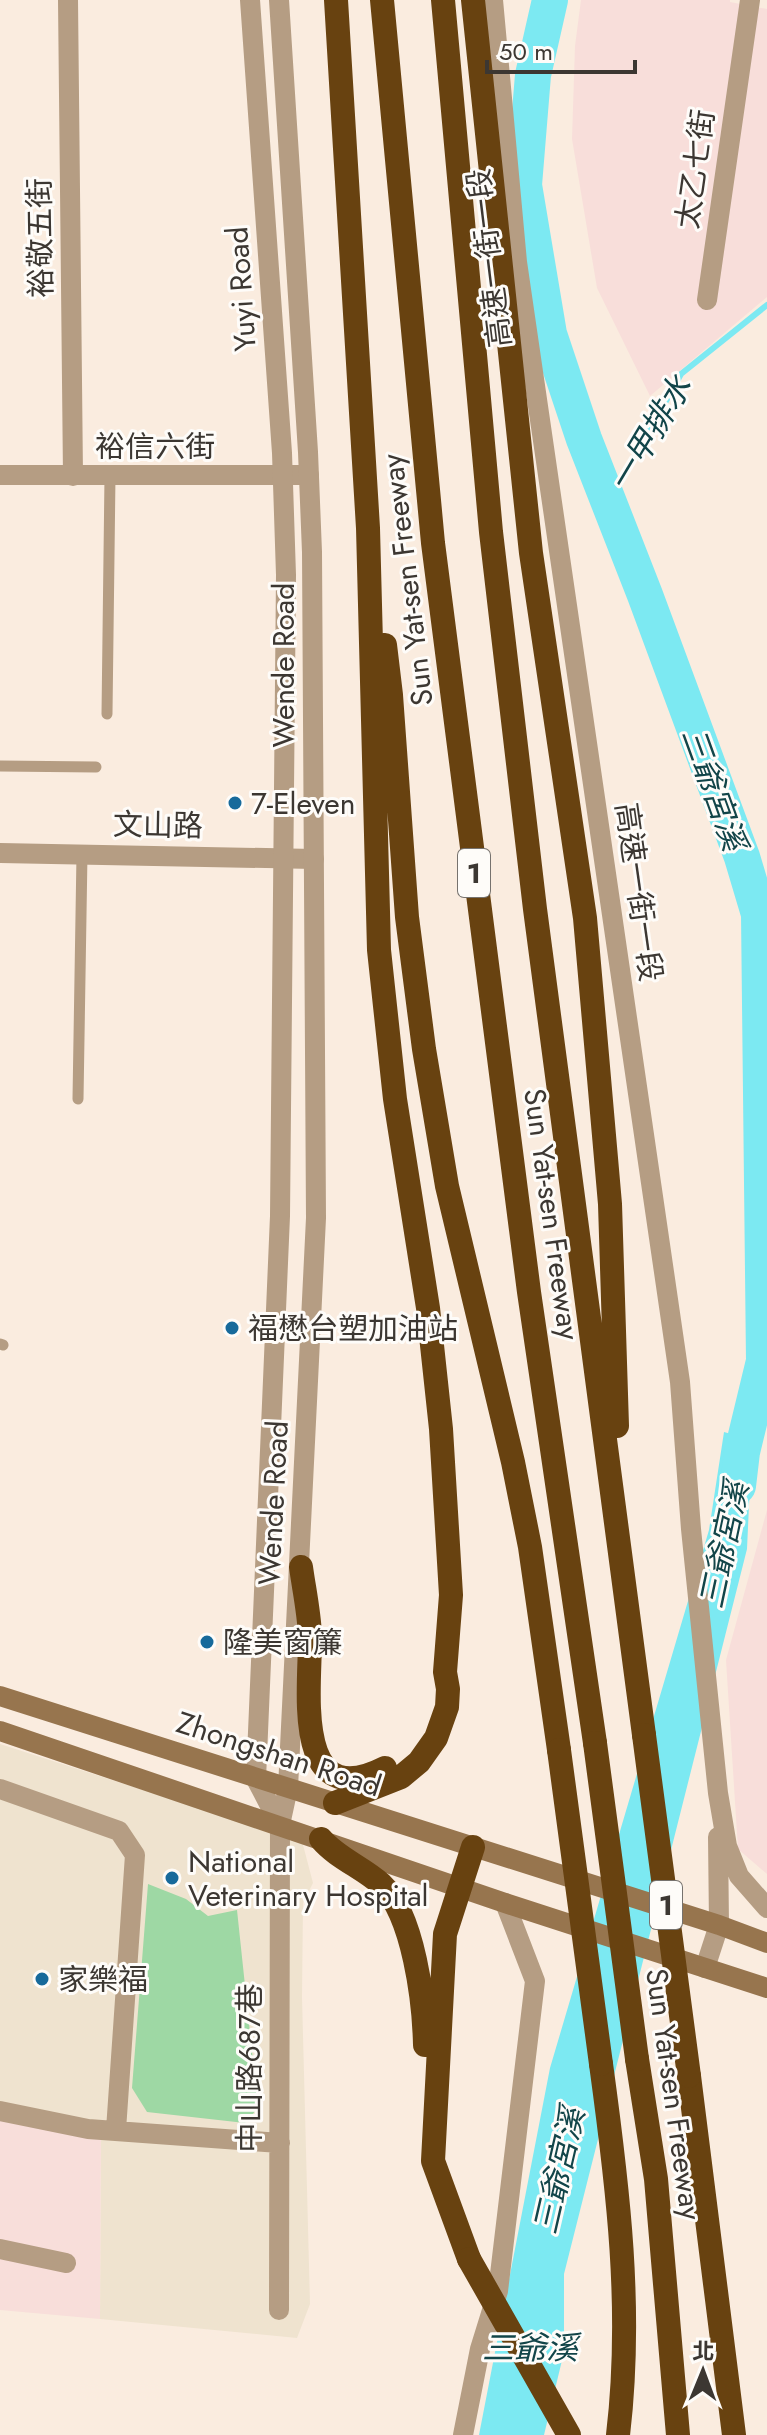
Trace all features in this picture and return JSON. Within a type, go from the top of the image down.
[{"type":"highway","points":[[335,1803],[389,1783],[419,1762],[432,1745],[444,1720],[448,1689],[445,1672],[451,1595],[441,1429],[428,1308],[395,1099],[379,950],[368,528],[336,0]]},
{"type":"highway","name":"Sun Yat-sen Freeway","points":[[382,0],[433,543],[525,1261],[656,2179],[678,2435]]},
{"type":"highway","name":"Sun Yat-sen Freeway","points":[[443,0],[491,532],[535,909],[734,2435]]},
{"type":"highway","points":[[473,0],[531,553],[585,918],[610,1204],[623,1584]]},
{"type":"highway","points":[[368,528],[391,695],[407,917],[426,1062],[447,1186],[507,1435],[530,1547],[617,2184],[625,2296],[618,2435]]},
{"type":"highway","points":[[301,1567],[310,1631],[311,1740],[317,1756],[334,1773],[350,1778],[377,1773],[409,1751],[428,1727],[437,1687],[445,1672]]},
{"type":"highway","points":[[321,1839],[330,1849],[369,1874],[387,1890],[404,1926],[423,1999],[426,2100],[433,2161],[469,2259],[569,2435]]},
{"type":"highway","points":[[433,2161],[445,1934],[473,1847]]},
{"type":"main road","name":"Zhongshan Road","points":[[0,1696],[719,1925]]},
{"type":"main road","points":[[0,1731],[505,1903],[767,1988]]},
{"type":"main road","points":[[719,1925],[767,1943]]},
{"type":"street","name":"裕敬五街","points":[[68,0],[73,476]]},
{"type":"street","name":"Yuyi Road","points":[[250,0],[283,475],[286,575]]},
{"type":"street","name":"Yuyi Road","points":[[279,0],[312,552]]},
{"type":"street","name":"高速一街一段","points":[[493,0],[517,262],[680,1382],[691,1529],[718,1793],[727,1846],[739,1876],[767,1908]]},
{"type":"street","name":"太乙七街","points":[[707,300],[750,0]]},
{"type":"street","name":"裕信六街","points":[[0,475],[309,475]]},
{"type":"street","name":"Wende Road","points":[[280,1825],[288,1788],[316,1218],[312,552]]},
{"type":"street","name":"Wende Road","points":[[280,1825],[256,1779],[280,1216],[286,575]]},
{"type":"street","name":"文山路","points":[[0,853],[314,859]]},
{"type":"street","points":[[0,1789],[119,1831],[135,1855],[116,2130]]},
{"type":"street","name":"高速一街一段","points":[[696,1964],[719,1925],[718,1793]]},
{"type":"street","name":"中山路687巷","points":[[279,2310],[280,1825]]},
{"type":"street","points":[[463,2435],[480,2349],[498,2291],[535,1981],[505,1903]]},
{"type":"street","points":[[0,2111],[88,2129],[280,2143]]},
{"type":"street","points":[[0,2249],[66,2263]]},
{"type":"lane","points":[[107,714],[110,476]]},
{"type":"lane","points":[[0,766],[96,767]]},
{"type":"lane","points":[[78,1099],[82,854]]},
{"type":"shaded area","points":[[581,0],[730,0],[767,9],[767,297],[650,396],[597,288],[572,139],[575,46]]},
{"type":"shaded area","points":[[767,1510],[767,1874],[738,1849],[726,1660]]},
{"type":"shaded area","points":[[0,1744],[302,1841],[313,1883],[303,1903],[302,1997],[310,2304],[297,2338],[100,2319],[101,2127],[0,2102]]},
{"type":"shaded area","points":[[0,2102],[101,2126],[100,2319],[0,2310]]},
{"type":"green space","points":[[148,1884],[186,1899],[208,1916],[237,1910],[258,2108],[245,2123],[147,2112],[132,2088]]},
{"type":"water","name":"三爺溪","points":[[724,1432],[752,1440],[747,1549],[564,2274],[564,2352],[544,2435],[479,2435],[550,2068],[709,1530]]},
{"type":"waterway","name":"三爺宮溪","points":[[550,0],[533,75],[524,185],[549,334],[584,439],[742,857],[759,914],[764,1361],[742,1452],[738,1486]]},
{"type":"waterway","name":"一甲排水","points":[[609,503],[681,374],[767,305]]},
{"type":"place","name":"7-Eleven","points":[[235,803]]},
{"type":"place","name":"福懋台塑加油站","points":[[232,1328]]},
{"type":"place","name":"隆美窗簾","points":[[207,1642]]},
{"type":"place","name":"National Veterinary Hospital","points":[[172,1878]]},
{"type":"place","name":"家樂福","points":[[42,1979]]}]
